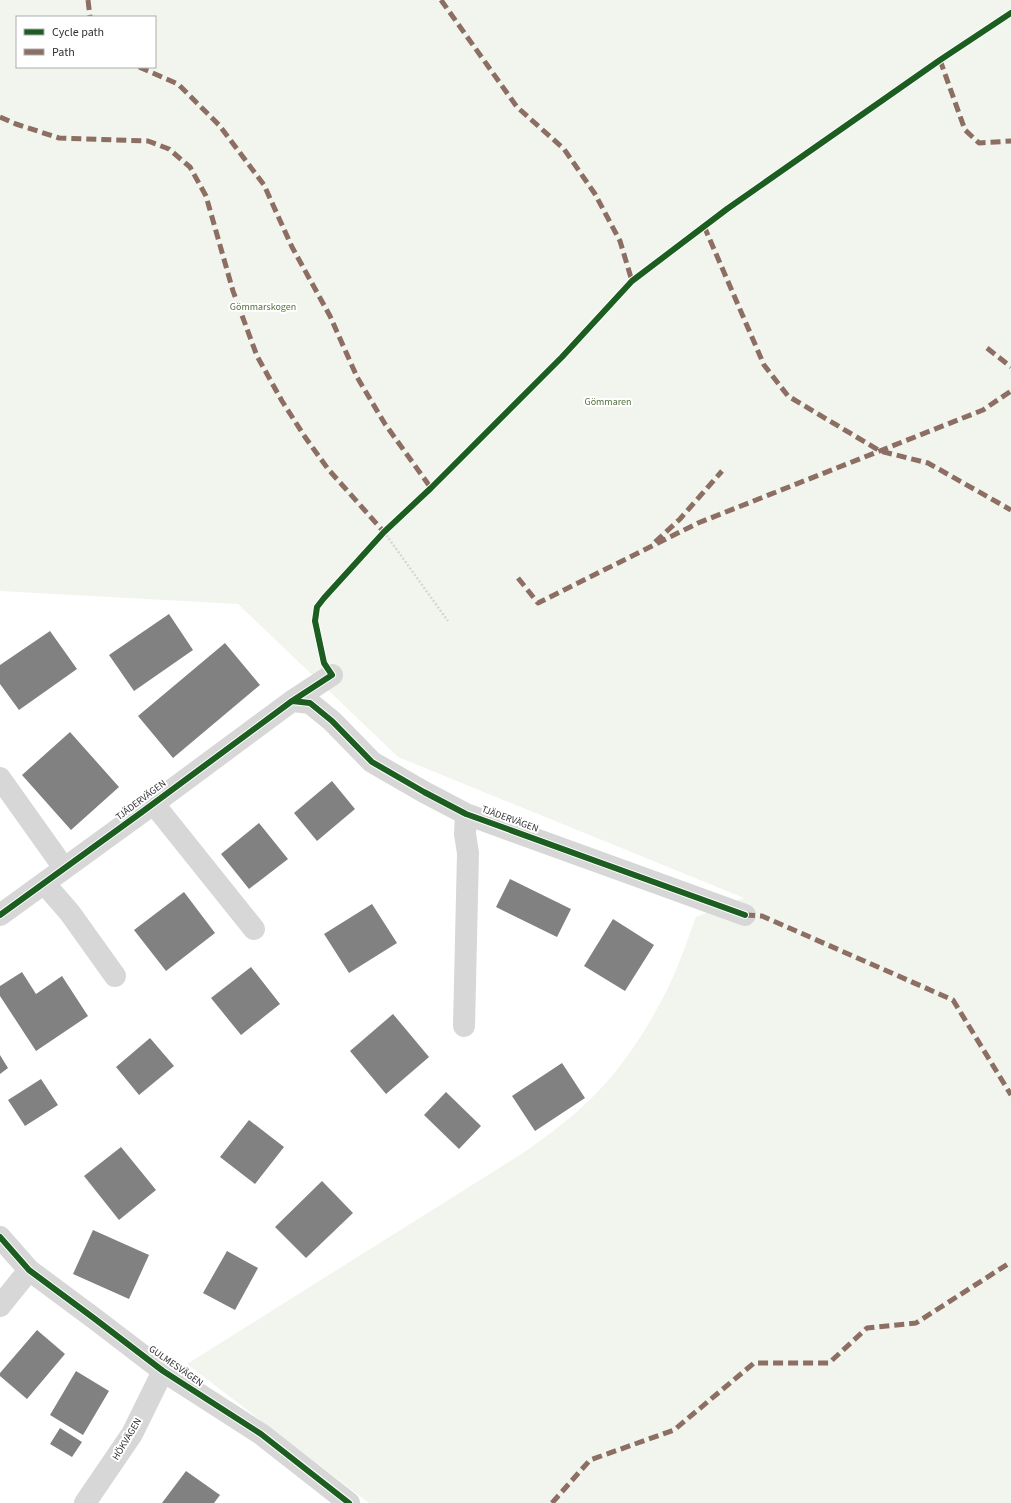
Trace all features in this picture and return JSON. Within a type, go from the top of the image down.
[{"type":"street","name":"TJÄDERVÄGEN","points":[[0,916],[292,700],[332,674]]},
{"type":"street","name":"TJÄDERVÄGEN","points":[[292,700],[310,703],[332,721],[372,762],[466,814],[745,915]]},
{"type":"street","points":[[0,778],[64,868]]},
{"type":"street","points":[[153,804],[254,929]]},
{"type":"street","points":[[464,1026],[468,852],[465,834],[466,814]]},
{"type":"street","points":[[44,883],[70,913],[115,976]]},
{"type":"street","name":"GULMESVÄGEN","points":[[0,1237],[28,1270],[163,1371],[261,1434],[349,1503]]},
{"type":"street","points":[[0,1306],[28,1270]]},
{"type":"street","name":"HÖKVÄGEN","points":[[85,1503],[132,1434],[163,1371]]},
{"type":"path","points":[[379,537],[389,527]]},
{"type":"path","points":[[384,532],[448,621]]},
{"type":"green space","name":"Gömmaren","points":[[0,0],[1011,0],[1011,1503],[369,1503],[187,1364],[523,1153],[567,1120],[607,1082],[641,1037],[668,988],[696,917],[744,898],[398,757],[238,604],[0,591]]},
{"type":"building","points":[[169,614],[193,650],[134,691],[109,655]]},
{"type":"building","points":[[50,631],[77,669],[19,710],[0,684],[0,665]]},
{"type":"building","points":[[225,643],[260,685],[173,758],[138,716]]},
{"type":"building","points":[[70,732],[119,787],[71,830],[22,775]]},
{"type":"building","points":[[332,781],[355,809],[317,841],[294,813]]},
{"type":"building","points":[[259,823],[288,859],[249,889],[221,854]]},
{"type":"building","points":[[510,879],[571,909],[557,937],[496,907]]},
{"type":"building","points":[[184,892],[215,933],[166,971],[134,930]]},
{"type":"building","points":[[372,904],[397,943],[349,973],[324,934]]},
{"type":"building","points":[[613,919],[654,945],[625,991],[584,966]]},
{"type":"building","points":[[251,967],[280,1004],[241,1035],[211,998]]},
{"type":"building","points":[[22,972],[36,994],[62,976],[88,1016],[36,1051],[0,996],[0,986]]},
{"type":"building","points":[[393,1014],[429,1057],[386,1094],[350,1051]]},
{"type":"building","points":[[150,1038],[174,1066],[139,1095],[116,1067]]},
{"type":"building","points":[[0,1055],[8,1068],[0,1074]]},
{"type":"building","points":[[562,1063],[585,1098],[535,1131],[512,1096]]},
{"type":"building","points":[[41,1079],[58,1105],[25,1126],[8,1100]]},
{"type":"building","points":[[446,1092],[481,1126],[459,1149],[424,1115]]},
{"type":"building","points":[[249,1120],[284,1147],[255,1184],[220,1157]]},
{"type":"building","points":[[121,1147],[156,1190],[119,1220],[84,1176]]},
{"type":"building","points":[[322,1181],[353,1213],[306,1258],[275,1227]]},
{"type":"building","points":[[93,1230],[149,1255],[129,1299],[73,1274]]},
{"type":"building","points":[[227,1251],[258,1268],[235,1310],[203,1293]]},
{"type":"building","points":[[37,1330],[65,1354],[27,1399],[0,1376],[0,1373]]},
{"type":"building","points":[[76,1371],[109,1391],[83,1435],[50,1415]]},
{"type":"building","points":[[60,1428],[82,1442],[72,1457],[50,1444]]},
{"type":"building","points":[[186,1471],[220,1495],[214,1503],[162,1503]]},
{"type":"marked path","points":[[88,0],[90,16]]},
{"type":"marked path","points":[[441,0],[517,107],[564,149],[595,194],[620,241],[632,281]]},
{"type":"marked path","points":[[940,60],[965,130],[979,143],[1011,141]]},
{"type":"marked path","points":[[141,68],[178,84],[219,125],[264,185],[292,247],[330,316],[357,377],[385,424],[431,488]]},
{"type":"marked path","points":[[0,117],[16,124],[59,138],[148,141],[169,149],[190,167],[206,196],[233,291],[257,356],[282,401],[328,469],[384,532]]},
{"type":"marked path","points":[[704,226],[764,365],[788,396],[880,451],[928,463],[1011,510]]},
{"type":"marked path","points":[[987,348],[1011,367]]},
{"type":"marked path","points":[[518,578],[538,603],[698,523],[983,410],[1011,391]]},
{"type":"marked path","points":[[655,542],[680,519],[722,471]]},
{"type":"marked path","points":[[745,915],[762,916],[953,1000],[1011,1095]]},
{"type":"marked path","points":[[552,1503],[590,1460],[674,1430],[754,1363],[829,1363],[867,1328],[916,1323],[1011,1262]]},
{"type":"cycle path","points":[[0,915],[292,701],[332,675],[324,663],[315,621],[317,607],[384,532],[431,488],[562,357],[632,281],[727,209],[940,60],[1011,13]]},
{"type":"cycle path","points":[[292,701],[310,703],[332,721],[372,762],[466,814],[745,915]]},
{"type":"cycle path","points":[[0,1237],[29,1270],[163,1371],[261,1434],[349,1503]]},
{"type":"park label","name":"Gömmarskogen","points":[[263,307]]}]
